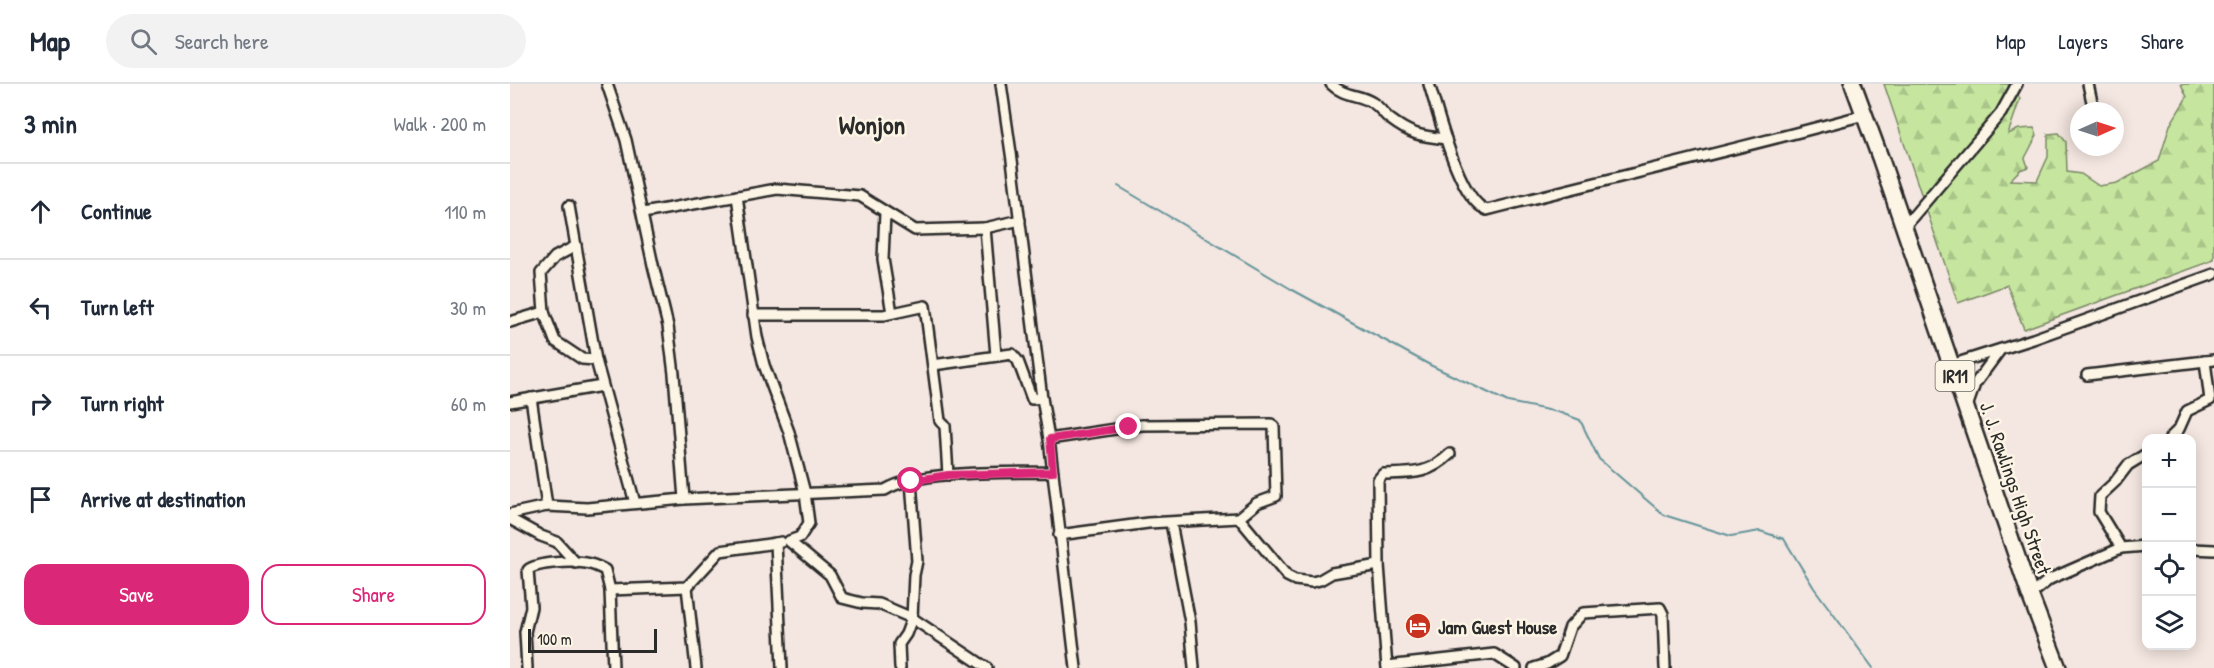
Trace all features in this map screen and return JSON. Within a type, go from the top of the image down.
[{"type":"main road","name":"J. J. Rawlings High Street","points":[[1853,84],[2030,595],[2058,668]]},
{"type":"street","points":[[606,84],[626,140],[668,326],[684,499]]},
{"type":"street","points":[[1001,84],[1042,398],[1050,439],[1059,535],[1076,668]]},
{"type":"street","points":[[1331,84],[1352,96],[1373,103],[1388,118],[1415,136],[1446,139]]},
{"type":"street","points":[[1429,84],[1461,182],[1479,208],[1487,210],[1864,115]]},
{"type":"street","points":[[1904,227],[2001,113],[2017,84]]},
{"type":"street","points":[[2088,84],[2092,102]]},
{"type":"street","points":[[643,213],[777,189],[860,196],[915,230],[985,228],[1020,220]]},
{"type":"street","points":[[610,590],[687,587],[720,551],[789,541],[800,537],[809,523],[789,432],[765,365],[753,315],[736,196]]},
{"type":"street","points":[[569,206],[596,360],[635,503]]},
{"type":"street","points":[[885,213],[883,260],[892,313]]},
{"type":"street","points":[[985,228],[996,356]]},
{"type":"street","points":[[576,246],[555,257],[541,273],[544,312],[555,341],[582,359],[596,360]]},
{"type":"street","points":[[1952,365],[2214,274]]},
{"type":"street","points":[[753,315],[884,315],[925,306],[940,422],[945,426],[948,475]]},
{"type":"street","points":[[510,322],[544,312]]},
{"type":"street","points":[[1966,408],[1976,384],[2000,350]]},
{"type":"street","points":[[933,365],[1012,354],[1018,360],[1032,399],[1042,398]]},
{"type":"street","points":[[2087,375],[2209,360],[2210,400],[2187,411],[2180,429],[2174,434]]},
{"type":"street","points":[[510,402],[602,386]]},
{"type":"street","points":[[531,398],[547,506]]},
{"type":"street","points":[[1050,439],[1142,425],[1271,424],[1274,428],[1276,496],[1257,503],[1239,518],[1148,523],[1059,535]]},
{"type":"street","points":[[1450,454],[1438,466],[1421,472],[1383,474],[1378,480],[1379,565],[1387,667],[1494,654],[1516,668]]},
{"type":"street","points":[[2121,548],[2099,512],[2100,496],[2128,465],[2142,456]]},
{"type":"street","points":[[510,514],[547,506],[587,508],[684,499],[885,490],[895,484],[948,475],[1053,472]]},
{"type":"street","points":[[900,668],[899,644],[912,618],[917,561],[911,481]]},
{"type":"street","points":[[1239,518],[1287,576],[1295,580],[1312,582],[1332,573],[1379,565]]},
{"type":"street","points":[[510,519],[557,542],[576,562]]},
{"type":"street","points":[[1171,523],[1190,622],[1194,668]]},
{"type":"street","points":[[789,541],[830,575],[842,598],[879,604],[912,618],[987,668]]},
{"type":"street","points":[[776,543],[782,668]]},
{"type":"street","points":[[2030,595],[2050,579],[2121,548],[2142,546]]},
{"type":"street","points":[[2196,549],[2214,550]]},
{"type":"street","points":[[527,668],[525,632],[531,607],[528,570],[533,565],[576,562],[589,563],[605,570],[610,590],[613,668]]},
{"type":"street","points":[[687,587],[696,668]]},
{"type":"street","points":[[1534,668],[1547,664],[1560,656],[1570,627],[1583,613],[1660,608],[1663,614],[1665,668]]},
{"type":"green space","points":[[1884,84],[2007,84],[2014,88],[2020,99],[2008,134],[2019,129],[2034,128],[2037,135],[2025,158],[2028,167],[2020,170],[2010,180],[2037,181],[2048,157],[2048,134],[2059,133],[2066,142],[2067,172],[2081,174],[2099,186],[2117,183],[2159,161],[2170,125],[2187,97],[2181,84],[2214,84],[2214,260],[2024,329],[2007,285],[1958,303]]},
{"type":"waterway","points":[[1118,186],[1291,289],[1430,365],[1508,402],[1558,412],[1580,420],[1599,459],[1664,515],[1731,536],[1760,531],[1784,539],[1814,588],[1873,668]]},
{"type":"place","name":"Jam Guest House","points":[[1418,626]]},
{"type":"district","name":"Wonjon","points":[[872,124]]},
{"type":"route","points":[[911,481],[948,475],[1053,472],[1050,439],[1129,427]]}]
